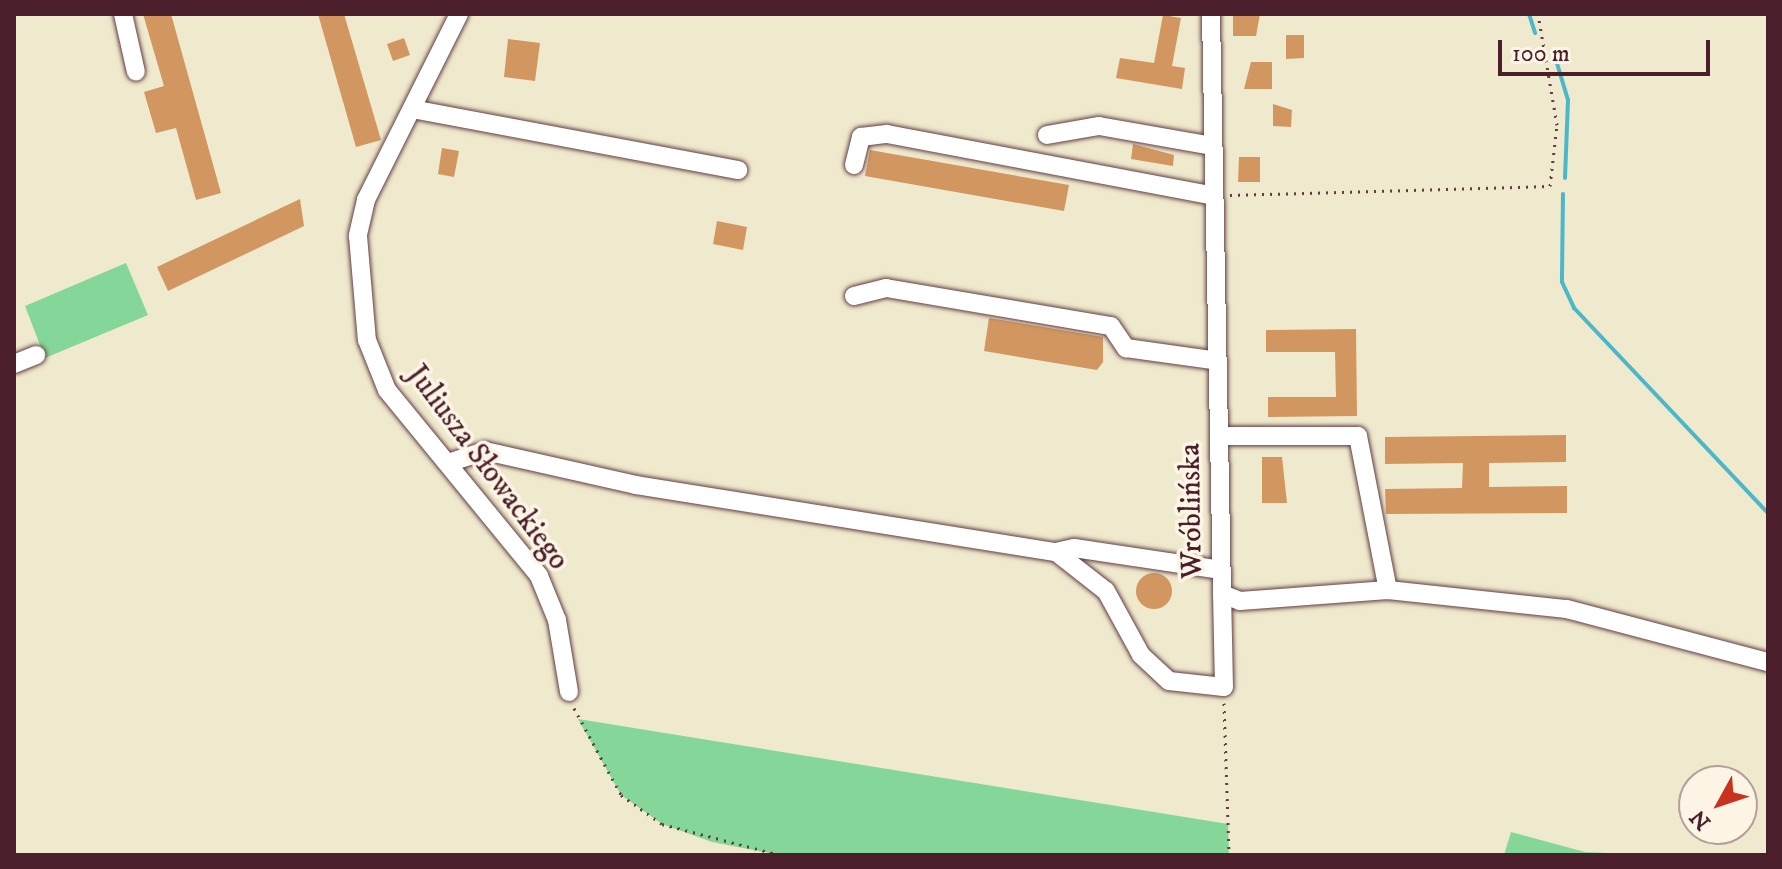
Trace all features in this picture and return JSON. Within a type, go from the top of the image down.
[{"type":"street","points":[[123,14],[136,72]]},
{"type":"street","name":"Juliusza Słowackiego","points":[[459,14],[366,200],[359,285],[367,340],[387,390],[451,462],[543,584],[569,692]]},
{"type":"street","name":"Wróblińska","points":[[1211,14],[1222,594],[1240,601],[1388,590],[1596,613],[1768,662]]},
{"type":"street","points":[[412,109],[738,170]]},
{"type":"street","points":[[1047,135],[1099,126],[1213,146]]},
{"type":"street","points":[[854,165],[861,137],[887,134],[1214,196]]},
{"type":"street","points":[[854,296],[886,288],[1111,326],[1126,348],[1218,361]]},
{"type":"street","points":[[14,364],[36,355]]},
{"type":"street","points":[[1219,436],[1358,436],[1388,590]]},
{"type":"street","points":[[451,462],[485,451],[636,485],[1056,552],[1104,551],[1221,570]]},
{"type":"street","points":[[1084,572],[1104,551]]},
{"type":"street","points":[[1056,552],[1084,572],[1119,607],[1151,669],[1169,681],[1224,687],[1222,594]]},
{"type":"path","points":[[1214,196],[1550,186],[1557,125],[1538,14]]},
{"type":"path","points":[[1224,687],[1229,855]]},
{"type":"path","points":[[569,692],[580,728],[621,795],[662,824],[780,855]]},
{"type":"green space","points":[[126,263],[148,315],[45,358],[25,306]]},
{"type":"green space","points":[[578,719],[1228,824],[1229,855],[780,855],[712,842],[662,824],[621,795]]},
{"type":"green space","points":[[1511,832],[1585,852],[1655,855],[1504,855]]},
{"type":"building","points":[[143,14],[171,14],[221,193],[196,200],[176,128],[156,133],[144,92],[164,86]]},
{"type":"building","points":[[318,14],[344,14],[381,140],[356,147]]},
{"type":"building","points":[[1233,14],[1260,14],[1256,36],[1233,36]]},
{"type":"building","points":[[1163,15],[1181,18],[1172,66],[1185,68],[1182,89],[1116,78],[1120,58],[1154,63]]},
{"type":"building","points":[[1286,35],[1304,35],[1304,58],[1286,59]]},
{"type":"building","points":[[404,38],[410,55],[393,61],[387,44]]},
{"type":"building","points":[[508,39],[540,43],[535,81],[504,77]]},
{"type":"building","points":[[1251,62],[1272,62],[1272,89],[1244,89]]},
{"type":"building","points":[[1273,104],[1292,110],[1291,127],[1273,126]]},
{"type":"building","points":[[1133,144],[1174,155],[1173,166],[1131,159]]},
{"type":"building","points":[[442,148],[459,151],[454,177],[438,174]]},
{"type":"building","points":[[870,150],[1069,185],[1064,211],[865,176]]},
{"type":"building","points":[[1239,157],[1260,157],[1260,182],[1238,182]]},
{"type":"building","points":[[300,199],[304,226],[168,291],[157,267]]},
{"type":"building","points":[[717,221],[747,227],[743,250],[713,244]]},
{"type":"building","points":[[989,318],[1103,337],[1103,362],[1097,370],[984,351]]},
{"type":"building","points":[[1356,329],[1357,416],[1268,417],[1268,397],[1336,397],[1335,352],[1266,352],[1266,330]]},
{"type":"building","points":[[1566,435],[1566,462],[1489,463],[1489,487],[1567,486],[1567,513],[1386,514],[1385,489],[1462,488],[1463,463],[1385,464],[1385,437]]},
{"type":"building","points":[[1262,457],[1282,457],[1287,503],[1262,503]]},
{"type":"building","points":[[1154,573],[1166,579],[1172,591],[1166,603],[1154,609],[1142,603],[1136,591],[1142,579]]},
{"type":"waterway","points":[[1529,14],[1535,33]]},
{"type":"waterway","points":[[1556,60],[1568,100],[1565,178]]},
{"type":"waterway","points":[[1563,194],[1562,282],[1574,308],[1768,513]]}]
